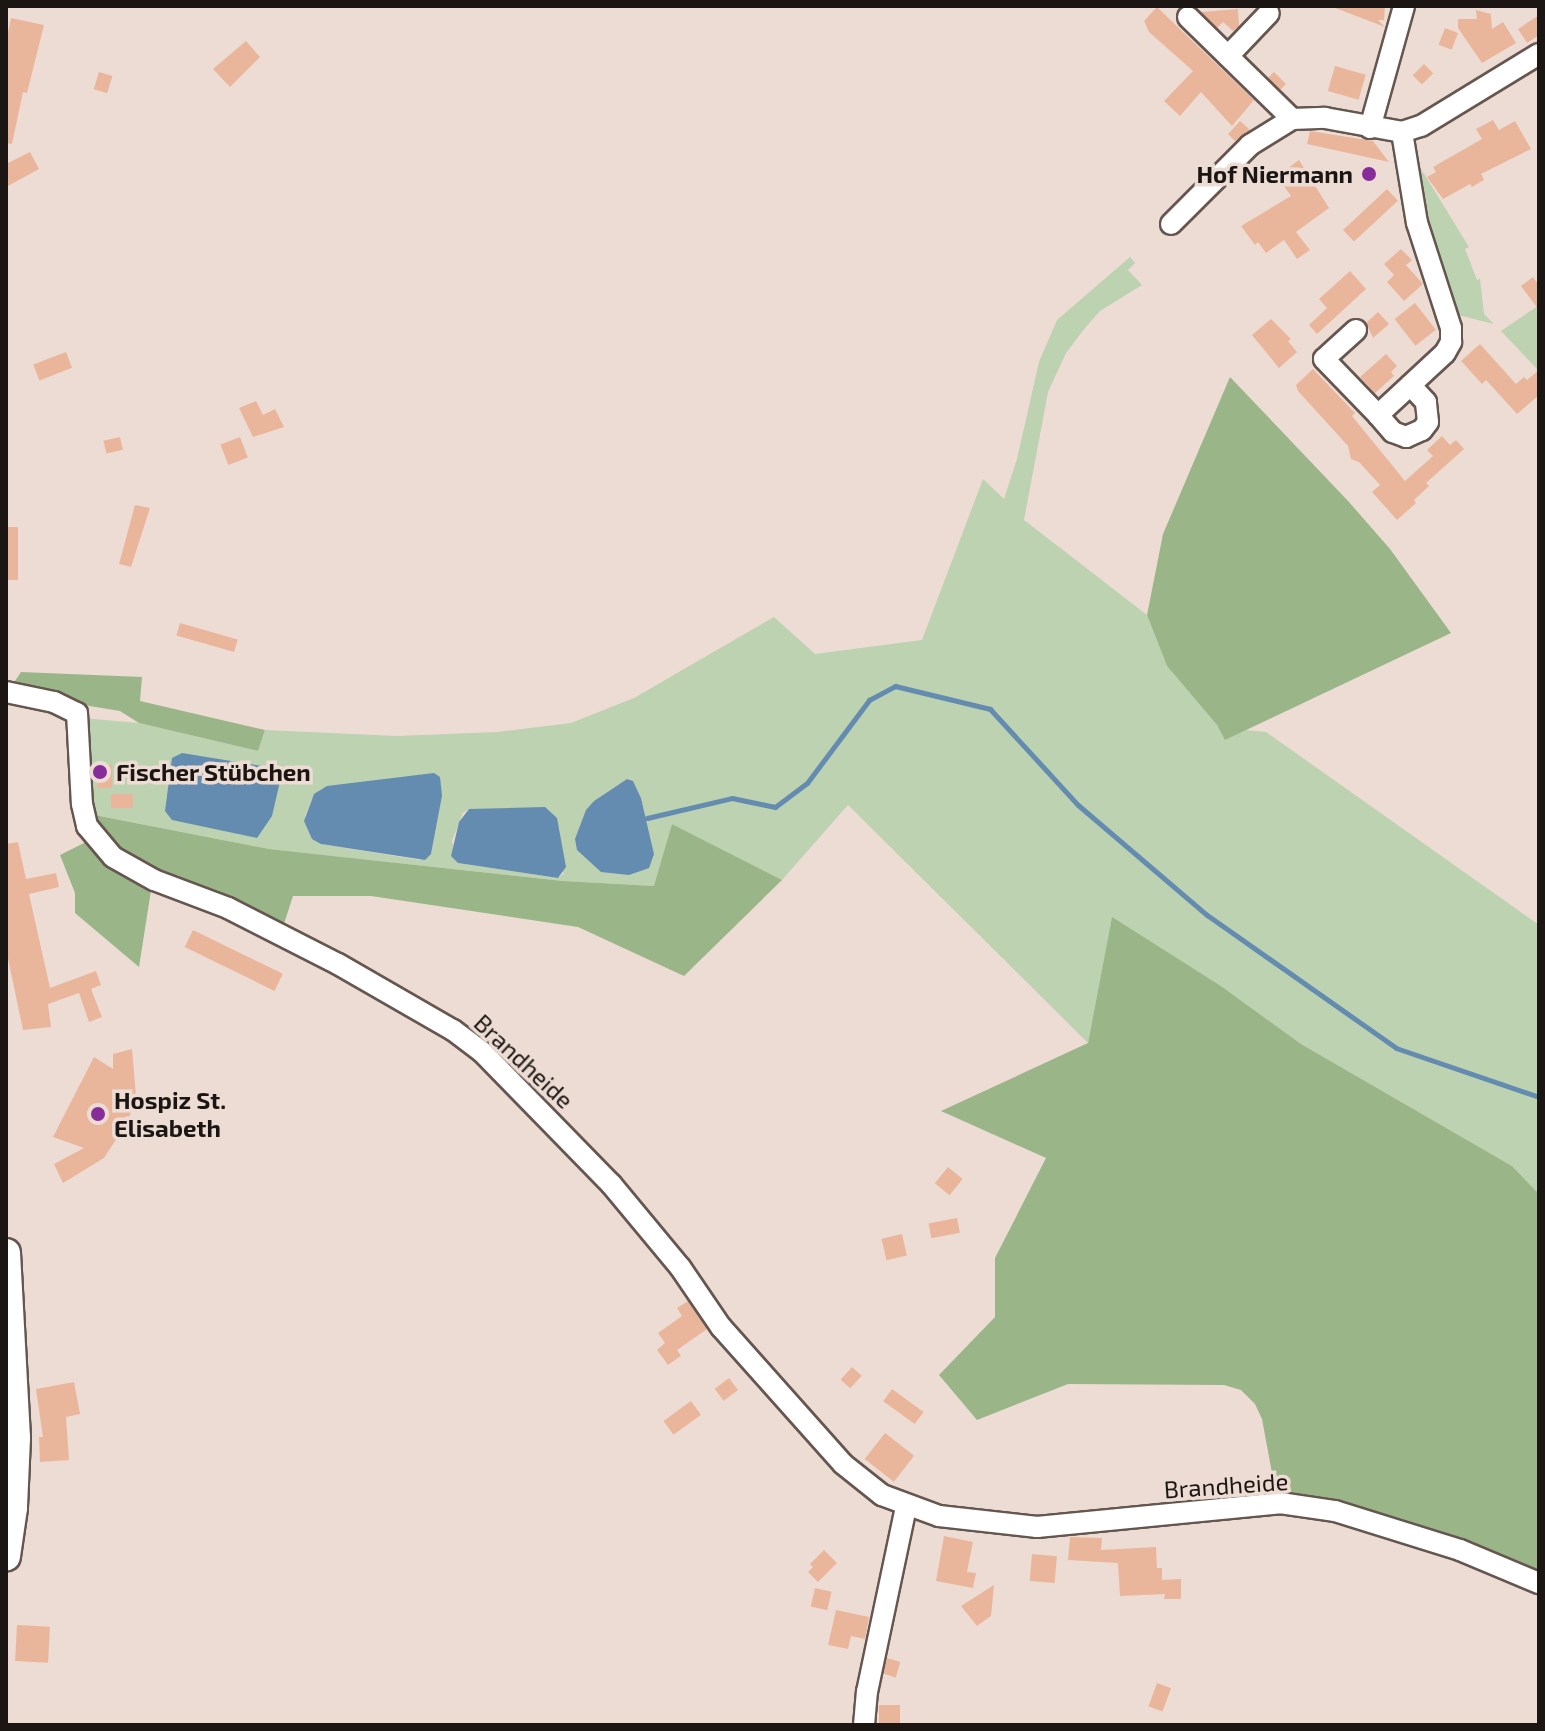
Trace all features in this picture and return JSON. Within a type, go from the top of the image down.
[{"type":"main road","points":[[6,1253],[16,1438],[13,1508],[6,1556]]},
{"type":"street","points":[[1370,128],[1404,6]]},
{"type":"street","points":[[1228,56],[1269,13]]},
{"type":"street","points":[[1188,17],[1292,119]]},
{"type":"street","points":[[1171,224],[1250,145],[1292,119],[1325,118],[1402,132],[1421,126],[1539,54]]},
{"type":"street","points":[[1378,415],[1445,353],[1451,342],[1451,328],[1417,223],[1402,132]]},
{"type":"street","points":[[1356,330],[1324,359],[1393,432],[1406,437],[1422,430],[1428,422],[1426,402],[1410,385]]},
{"type":"street","name":"Brandheide","points":[[6,692],[54,702],[77,713],[82,804],[87,826],[113,857],[154,880],[228,908],[324,957],[453,1030],[482,1052],[611,1184],[680,1267],[721,1327],[843,1464],[871,1488],[906,1507],[962,1521],[1037,1527],[1280,1503],[1335,1511],[1460,1550],[1539,1583]]},
{"type":"street","points":[[864,1725],[867,1692],[906,1507]]},
{"type":"green space","points":[[1415,159],[1469,247],[1465,249],[1477,280],[1480,279],[1484,314],[1494,324],[1454,314],[1424,217]]},
{"type":"green space","points":[[1130,257],[1135,263],[1128,270],[1142,285],[1100,311],[1085,328],[1066,353],[1048,392],[1024,520],[1147,615],[1167,666],[1217,725],[1225,739],[1246,730],[1266,732],[1539,925],[1539,1194],[1512,1166],[1301,1044],[1221,986],[1112,918],[1088,1043],[848,805],[782,880],[672,824],[655,886],[563,881],[269,849],[89,814],[82,718],[139,723],[258,751],[265,730],[397,736],[497,732],[571,723],[634,698],[774,617],[815,654],[922,640],[983,479],[1004,499],[1017,459],[1039,362],[1057,320]],"holes":[[[627,779],[633,781],[641,798],[654,854],[594,801]],[[314,794],[442,796],[431,854],[420,860],[321,844],[305,816]],[[476,809],[564,873],[558,878],[458,863],[452,841],[463,813]]]},
{"type":"green space","points":[[1539,305],[1539,371],[1501,331]]},
{"type":"green space","points":[[1230,377],[1390,549],[1451,633],[1225,740],[1217,725],[1167,666],[1147,615],[1163,534]]},
{"type":"green space","points":[[21,672],[142,677],[140,701],[265,730],[258,751],[139,723],[120,711],[71,703],[11,687]]},
{"type":"green space","points":[[89,814],[269,849],[563,881],[654,886],[672,824],[782,880],[684,976],[578,927],[371,896],[293,896],[282,930],[111,853]]},
{"type":"green space","points":[[88,841],[152,884],[139,967],[75,913],[75,893],[60,855]]},
{"type":"green space","points":[[1112,917],[1221,986],[1301,1044],[1512,1166],[1539,1194],[1539,1576],[1266,1495],[1272,1473],[1262,1419],[1255,1404],[1241,1390],[1224,1385],[1068,1384],[977,1420],[939,1375],[995,1317],[995,1258],[1046,1158],[941,1111],[1088,1043]]},
{"type":"water","points":[[182,753],[274,768],[281,777],[272,816],[257,838],[172,820],[165,811],[172,758]]},
{"type":"water","points":[[434,773],[440,777],[442,796],[431,854],[425,860],[321,844],[312,839],[304,821],[314,794],[327,786]]},
{"type":"water","points":[[627,779],[633,781],[641,798],[654,854],[649,868],[629,875],[601,872],[577,850],[575,839],[586,810]]},
{"type":"water","points":[[545,807],[557,818],[566,867],[558,878],[458,863],[451,856],[459,822],[469,809]]},
{"type":"building","points":[[1330,6],[1385,6],[1384,20],[1378,20],[1385,27]]},
{"type":"building","points":[[1157,7],[1254,100],[1232,126],[1201,92],[1180,116],[1164,101],[1193,71],[1149,32],[1144,21]]},
{"type":"building","points":[[1238,9],[1239,26],[1233,31],[1223,22],[1217,28],[1201,12]]},
{"type":"building","points":[[1476,10],[1491,14],[1492,29],[1503,22],[1516,43],[1482,63],[1458,28],[1458,19],[1477,19]]},
{"type":"building","points":[[1539,15],[1539,35],[1527,43],[1518,29]]},
{"type":"building","points":[[11,18],[44,25],[27,93],[23,92],[12,144],[6,143],[6,42]]},
{"type":"building","points":[[1445,28],[1458,33],[1452,50],[1439,45]]},
{"type":"building","points":[[246,41],[260,57],[230,87],[213,69]]},
{"type":"building","points":[[1424,64],[1433,73],[1422,85],[1413,75]]},
{"type":"building","points":[[1335,66],[1366,75],[1359,100],[1328,91]]},
{"type":"building","points":[[99,72],[112,76],[107,93],[94,89]]},
{"type":"building","points":[[1274,72],[1286,84],[1280,90],[1268,78]]},
{"type":"building","points":[[1493,120],[1499,130],[1515,121],[1531,149],[1481,174],[1484,180],[1472,187],[1470,184],[1443,199],[1427,177],[1436,172],[1433,167],[1482,139],[1476,129]]},
{"type":"building","points":[[1240,121],[1250,130],[1235,141],[1228,134]]},
{"type":"building","points":[[1310,131],[1373,141],[1389,162],[1307,144]]},
{"type":"building","points":[[30,152],[39,169],[6,187],[6,164]]},
{"type":"building","points":[[1299,160],[1329,208],[1296,232],[1310,250],[1297,259],[1284,240],[1266,253],[1258,242],[1255,245],[1241,226],[1291,196],[1277,176]]},
{"type":"building","points":[[1387,189],[1398,201],[1354,242],[1343,230]]},
{"type":"building","points":[[1401,249],[1412,260],[1406,265],[1423,284],[1404,301],[1387,282],[1394,275],[1384,264]]},
{"type":"building","points":[[1350,271],[1366,289],[1317,334],[1309,325],[1327,308],[1319,299]]},
{"type":"building","points":[[1533,277],[1539,285],[1539,310],[1521,286]]},
{"type":"building","points":[[1415,303],[1436,330],[1415,346],[1395,319]]},
{"type":"building","points":[[1378,312],[1389,324],[1373,338],[1366,323]]},
{"type":"building","points":[[1271,319],[1291,339],[1288,341],[1297,352],[1279,368],[1252,335]]},
{"type":"building","points":[[1480,344],[1516,384],[1539,370],[1539,395],[1517,414],[1486,380],[1482,384],[1461,361]]},
{"type":"building","points":[[66,352],[72,368],[39,380],[33,365]]},
{"type":"building","points":[[1386,354],[1397,366],[1391,372],[1394,376],[1375,393],[1360,377]]},
{"type":"building","points":[[1313,369],[1355,413],[1352,416],[1405,481],[1433,456],[1427,450],[1442,436],[1450,445],[1456,440],[1464,449],[1426,483],[1429,486],[1414,500],[1416,503],[1397,520],[1372,492],[1380,485],[1359,462],[1351,459],[1348,446],[1298,391],[1296,385]]},
{"type":"building","points":[[256,401],[263,415],[275,409],[284,427],[253,437],[239,408]]},
{"type":"building","points":[[120,437],[123,450],[106,453],[103,441]]},
{"type":"building","points":[[240,437],[248,458],[228,465],[220,445]]},
{"type":"building","points":[[135,505],[150,508],[131,567],[119,564]]},
{"type":"building","points":[[6,527],[18,527],[18,580],[6,580]]},
{"type":"building","points":[[180,623],[238,640],[234,652],[176,635]]},
{"type":"building","points":[[97,765],[112,765],[112,788],[97,788]]},
{"type":"building","points":[[111,794],[133,794],[133,808],[111,808]]},
{"type":"building","points":[[18,842],[26,879],[56,873],[59,887],[29,894],[50,988],[96,971],[101,985],[91,989],[102,1017],[89,1022],[79,993],[48,1004],[51,1027],[23,1030],[6,949],[6,844]]},
{"type":"building","points":[[193,930],[283,974],[275,991],[185,947]]},
{"type":"building","name":"Hospiz St. Elisabeth","points":[[132,1049],[136,1096],[128,1121],[104,1158],[63,1183],[54,1164],[84,1148],[53,1137],[94,1057],[113,1069],[113,1054]]},
{"type":"building","points":[[948,1167],[963,1179],[950,1195],[935,1183]]},
{"type":"building","points":[[957,1218],[960,1233],[931,1238],[929,1224]]},
{"type":"building","points":[[902,1234],[907,1255],[886,1260],[882,1239]]},
{"type":"building","points":[[688,1301],[707,1329],[677,1350],[681,1356],[668,1365],[657,1350],[665,1343],[658,1333],[682,1316],[677,1308]]},
{"type":"building","points":[[852,1367],[862,1376],[850,1388],[841,1380]]},
{"type":"building","points":[[729,1378],[738,1390],[724,1401],[715,1389]]},
{"type":"building","points":[[74,1382],[80,1414],[66,1417],[69,1460],[40,1462],[39,1437],[43,1437],[36,1389]]},
{"type":"building","points":[[892,1389],[924,1412],[915,1424],[883,1401]]},
{"type":"building","points":[[691,1401],[701,1415],[673,1435],[663,1421]]},
{"type":"building","points":[[885,1433],[914,1456],[894,1482],[865,1459]]},
{"type":"building","points":[[944,1536],[973,1542],[967,1572],[976,1573],[973,1588],[936,1581]]},
{"type":"building","points":[[1070,1537],[1102,1538],[1101,1550],[1156,1547],[1157,1568],[1162,1568],[1162,1580],[1181,1579],[1181,1599],[1164,1599],[1165,1594],[1120,1596],[1118,1563],[1068,1560]]},
{"type":"building","points":[[824,1550],[837,1563],[818,1582],[808,1572],[813,1567],[810,1564]]},
{"type":"building","points":[[1032,1554],[1057,1556],[1055,1583],[1030,1581]]},
{"type":"building","points":[[994,1585],[991,1616],[977,1626],[961,1606]]},
{"type":"building","points":[[815,1588],[832,1592],[827,1610],[811,1607]]},
{"type":"building","points":[[836,1610],[869,1617],[865,1639],[851,1636],[848,1649],[828,1645]]},
{"type":"building","points":[[17,1625],[50,1627],[48,1663],[15,1661]]},
{"type":"building","points":[[887,1658],[900,1662],[896,1677],[882,1673]]},
{"type":"building","points":[[1157,1683],[1171,1688],[1163,1712],[1148,1706]]},
{"type":"building","points":[[879,1705],[900,1705],[900,1725],[879,1725]]},
{"type":"waterway","points":[[647,818],[732,798],[775,807],[807,783],[869,700],[895,686],[990,709],[1078,805],[1207,915],[1396,1048],[1539,1097]]},
{"type":"place","name":"Hof Niermann","points":[[1369,174]]},
{"type":"place","name":"Fischer Stübchen","points":[[100,772]]},
{"type":"place","name":"Hospiz St. Elisabeth","points":[[98,1114]]}]
